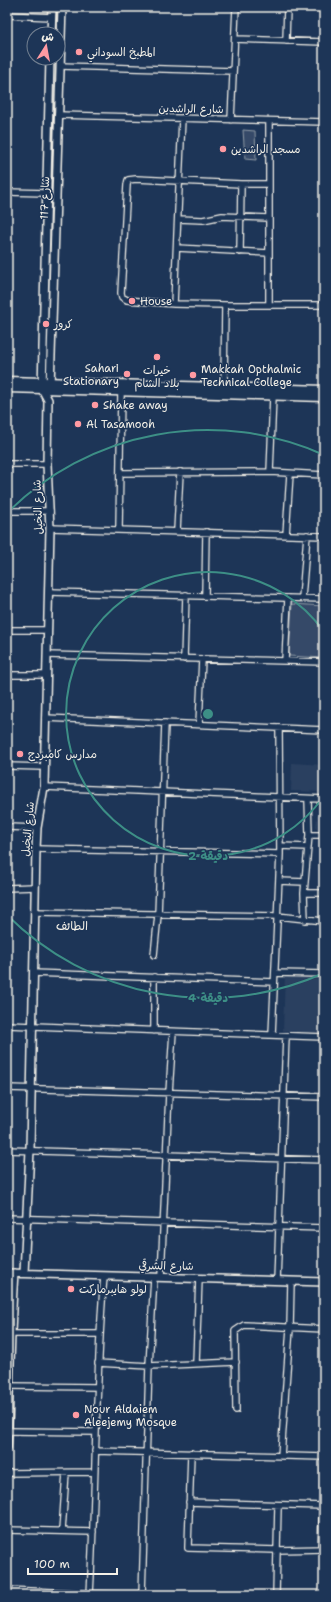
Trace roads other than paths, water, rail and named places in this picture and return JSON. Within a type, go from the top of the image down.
[{"type":"main road","points":[[7,381],[46,388],[121,391],[224,387],[324,390]]},
{"type":"main road","points":[[7,388],[161,389],[274,396],[324,397]]},
{"type":"street","points":[[51,26],[52,7]]},
{"type":"street","name":"شارع 117","points":[[61,26],[62,7]]},
{"type":"street","points":[[231,120],[236,7]]},
{"type":"street","points":[[286,41],[287,7]]},
{"type":"street","points":[[7,15],[51,17]]},
{"type":"street","points":[[235,39],[324,42]]},
{"type":"street","name":"شارع 117","points":[[46,388],[47,193],[50,66]]},
{"type":"street","points":[[60,66],[234,71]]},
{"type":"street","name":"شارع 117","points":[[46,388],[60,66]]},
{"type":"street","points":[[49,93],[59,94]]},
{"type":"street","name":"شارع الراشدين","points":[[58,115],[324,122]]},
{"type":"street","points":[[174,304],[182,118]]},
{"type":"street","points":[[269,121],[269,305]]},
{"type":"street","points":[[269,184],[179,182],[136,179],[128,180],[121,293],[122,297],[127,300],[174,304],[324,304]]},
{"type":"street","points":[[240,252],[241,184]]},
{"type":"street","points":[[7,192],[47,193]]},
{"type":"street","points":[[178,219],[204,220],[222,216],[269,218]]},
{"type":"street","points":[[177,248],[269,253]]},
{"type":"street","points":[[224,387],[225,305]]},
{"type":"street","name":"شارع النخيل","points":[[24,1273],[30,1150],[36,849],[37,828],[44,787],[47,675],[50,511],[47,464],[48,404],[46,388]]},
{"type":"street","points":[[119,530],[121,391]]},
{"type":"street","points":[[270,472],[274,396]]},
{"type":"street","points":[[7,464],[47,464]]},
{"type":"street","points":[[177,531],[180,472]]},
{"type":"street","points":[[120,473],[270,472],[324,475]]},
{"type":"street","points":[[286,535],[290,474]]},
{"type":"street","points":[[7,511],[50,511]]},
{"type":"street","points":[[50,528],[324,536]]},
{"type":"street","points":[[205,596],[206,532]]},
{"type":"street","points":[[302,598],[307,535]]},
{"type":"street","points":[[49,592],[324,599]]},
{"type":"street","points":[[184,659],[186,595]]},
{"type":"street","points":[[285,661],[288,598]]},
{"type":"street","points":[[7,630],[48,630]]},
{"type":"street","points":[[47,655],[324,662]]},
{"type":"street","points":[[199,724],[202,659]]},
{"type":"street","points":[[7,675],[47,675]]},
{"type":"street","points":[[45,718],[324,730]]},
{"type":"street","points":[[154,955],[158,915],[166,723]]},
{"type":"street","points":[[272,1035],[280,854],[279,728]]},
{"type":"street","points":[[7,766],[44,767]]},
{"type":"street","points":[[44,787],[324,799]]},
{"type":"street","points":[[305,920],[304,893],[309,835],[308,799]]},
{"type":"street","points":[[7,827],[37,828]]},
{"type":"street","points":[[309,835],[324,835]]},
{"type":"street","points":[[280,846],[308,847]]},
{"type":"street","points":[[36,849],[280,854]]},
{"type":"street","points":[[279,881],[305,882]]},
{"type":"street","points":[[7,888],[35,887]]},
{"type":"street","points":[[304,893],[324,894]]},
{"type":"street","points":[[34,912],[277,916],[324,921]]},
{"type":"street","points":[[33,973],[274,982]]},
{"type":"street","points":[[274,973],[324,974]]},
{"type":"street","points":[[154,977],[154,1031]]},
{"type":"street","points":[[7,1025],[324,1037]]},
{"type":"street","points":[[142,1595],[149,1366],[163,1223],[173,1032]]},
{"type":"street","points":[[277,1281],[286,1036]]},
{"type":"street","points":[[7,1088],[324,1097]]},
{"type":"street","points":[[7,1150],[324,1160]]},
{"type":"street","points":[[7,1218],[324,1228]]},
{"type":"street","points":[[7,1447],[10,1386],[10,1273]]},
{"type":"street","name":"شارع الشرقي","points":[[10,1273],[324,1282]]},
{"type":"street","points":[[90,1594],[99,1334],[104,1276]]},
{"type":"street","points":[[196,1364],[199,1278]]},
{"type":"street","points":[[281,1456],[290,1328],[291,1281]]},
{"type":"street","points":[[236,1410],[235,1331],[244,1326],[324,1329]]},
{"type":"street","points":[[10,1334],[99,1334]]},
{"type":"street","points":[[98,1363],[149,1366],[236,1362]]},
{"type":"street","points":[[10,1386],[97,1387]]},
{"type":"street","points":[[8,1431],[96,1432]]},
{"type":"street","points":[[95,1450],[324,1457]]},
{"type":"street","points":[[191,1453],[188,1548],[278,1550],[323,1549],[324,1467]]},
{"type":"street","points":[[7,1473],[94,1472]]},
{"type":"street","points":[[62,1531],[66,1473]]},
{"type":"street","points":[[189,1502],[278,1506],[323,1506]]},
{"type":"street","points":[[276,1595],[278,1506]]},
{"type":"street","points":[[7,1530],[93,1532]]},
{"type":"street","points":[[7,1590],[122,1595]]},
{"type":"place","name":"المطبخ السوداني","points":[[79,52]]},
{"type":"place","name":"مسجد الراشدين","points":[[223,149]]},
{"type":"place","name":"House","points":[[132,301]]},
{"type":"place","name":"كرور","points":[[46,324]]},
{"type":"place","name":"خيرات بلاد الشام","points":[[157,357]]},
{"type":"place","name":"Sahari Stationary","points":[[127,374]]},
{"type":"place","name":"Makkah Opthalmic Technical College","points":[[193,375]]},
{"type":"place","name":"Shake away","points":[[95,405]]},
{"type":"place","name":"Al Tasamooh","points":[[78,424]]},
{"type":"place","name":"مدارس كامبردج","points":[[20,754]]},
{"type":"place","name":"لولو هايبرماركت","points":[[71,1289]]},
{"type":"place","name":"Nour Aldaiem Aleejemy Mosque","points":[[76,1415]]},
{"type":"district","name":"الطائف","points":[[72,926]]}]
